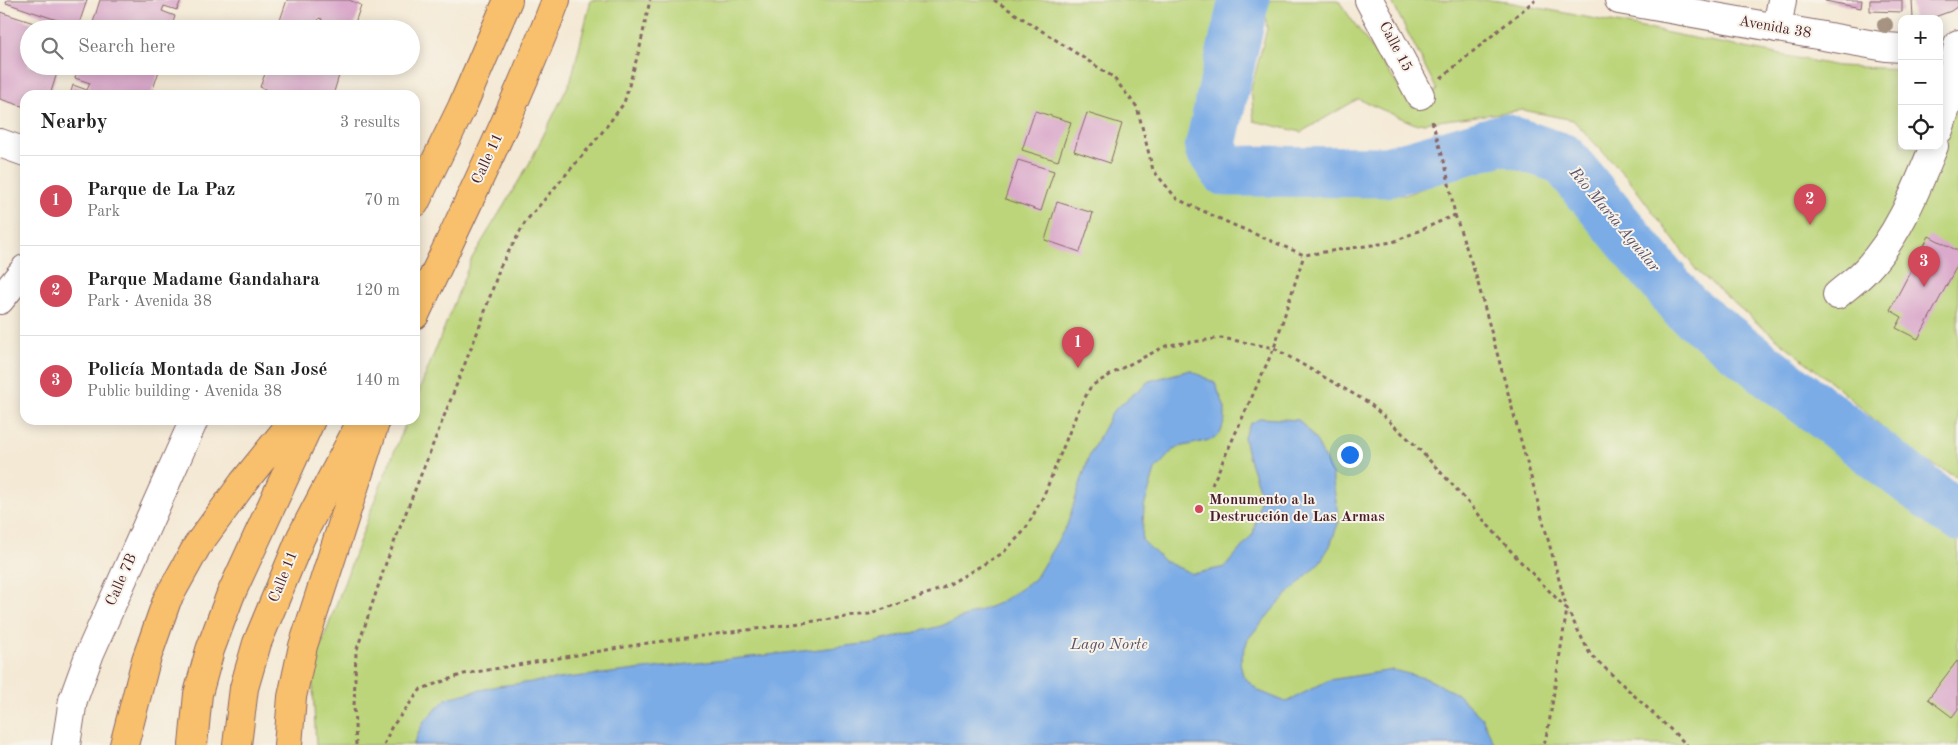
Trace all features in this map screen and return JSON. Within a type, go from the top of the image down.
[{"type":"main road","points":[[420,193],[462,107],[508,0]]},
{"type":"main road","name":"Calle 11","points":[[420,304],[497,141],[537,50],[556,0]]},
{"type":"main road","points":[[124,745],[146,660],[167,600],[197,546],[243,483],[290,425]]},
{"type":"main road","points":[[193,745],[198,694],[210,650],[230,596],[309,425]]},
{"type":"main road","name":"Calle 11","points":[[237,745],[244,688],[257,643],[300,537],[359,425]]},
{"type":"main road","points":[[288,745],[292,697],[303,646],[374,425]]},
{"type":"street","name":"Calle 15","points":[[1370,0],[1426,106]]},
{"type":"street","name":"Avenida 38","points":[[1619,0],[1898,48]]},
{"type":"street","points":[[1777,28],[1782,0]]},
{"type":"street","points":[[1943,40],[1958,35]]},
{"type":"street","points":[[1943,118],[1958,44]]},
{"type":"street","points":[[0,143],[20,150]]},
{"type":"street","points":[[1837,295],[1866,271],[1890,238],[1906,212],[1932,150]]},
{"type":"street","points":[[0,300],[20,275]]},
{"type":"street","name":"Calle 7B","points":[[66,745],[73,700],[90,653],[192,425]]},
{"type":"path","points":[[356,745],[354,706],[356,652],[386,563],[481,323],[500,267],[526,221],[600,135],[624,103],[640,47],[650,0]]},
{"type":"path","points":[[994,0],[1112,77],[1137,107],[1153,170],[1177,199],[1304,255],[1393,242],[1455,215]]},
{"type":"path","points":[[1535,0],[1426,106],[1446,168],[1455,215],[1476,276],[1567,609],[1590,654],[1688,745]]},
{"type":"path","points":[[1212,485],[1274,348],[1304,255]]},
{"type":"path","points":[[384,745],[391,728],[421,689],[464,674],[648,643],[869,614],[941,589],[1003,553],[1025,530],[1044,495],[1077,413],[1091,386],[1168,345],[1222,338],[1274,348],[1369,403],[1413,443],[1518,559],[1567,609]]},
{"type":"path","points":[[1544,745],[1567,609]]},
{"type":"green space","points":[[591,0],[1219,0],[1223,8],[1197,148],[1208,188],[1405,195],[1498,159],[1546,169],[1556,188],[1683,334],[1841,452],[1958,533],[1958,745],[316,745],[312,670],[374,502],[405,425],[420,425],[420,388],[472,258],[529,164],[571,80]]},
{"type":"green space","points":[[1264,0],[1338,0],[1413,107],[1437,90],[1391,0],[1490,0],[1508,2],[1838,66],[1898,69],[1898,150],[1943,150],[1943,67],[1958,62],[1958,477],[1927,462],[1887,431],[1697,271],[1629,180],[1573,120],[1523,110],[1415,124],[1358,99],[1301,132],[1254,121],[1251,89],[1267,29]]},
{"type":"water","name":"Lago Norte","points":[[1190,370],[1215,383],[1225,408],[1225,419],[1221,432],[1214,439],[1175,448],[1155,470],[1144,507],[1142,540],[1164,561],[1193,574],[1225,567],[1253,534],[1261,495],[1248,456],[1244,437],[1250,424],[1261,418],[1299,420],[1317,442],[1332,475],[1339,521],[1330,546],[1320,562],[1276,606],[1248,639],[1240,662],[1243,676],[1259,691],[1286,702],[1329,680],[1393,670],[1428,679],[1457,694],[1482,718],[1495,745],[413,745],[424,721],[447,698],[497,686],[872,643],[941,626],[999,603],[1035,579],[1067,525],[1089,456],[1113,411],[1149,381]]},
{"type":"building","points":[[7,0],[87,0],[80,20],[57,20],[6,3]]},
{"type":"building","points":[[100,0],[181,0],[177,10],[164,6],[162,11],[175,16],[174,20],[94,20]]},
{"type":"building","points":[[287,0],[349,0],[361,5],[356,20],[322,20],[319,18],[318,20],[280,20]]},
{"type":"building","points":[[1825,0],[1862,0],[1861,8]]},
{"type":"building","points":[[1870,0],[1902,0],[1902,12],[1870,11]]},
{"type":"building","points":[[1912,0],[1958,0],[1958,6],[1940,15],[1913,15]]},
{"type":"building","points":[[0,12],[24,20],[20,20],[20,75],[56,75],[52,90],[20,90],[20,105],[0,99]]},
{"type":"building","points":[[76,75],[158,75],[153,90],[87,90],[90,83],[75,78]]},
{"type":"building","points":[[265,75],[339,75],[335,90],[269,90],[260,87]]},
{"type":"building","points":[[73,85],[87,90],[72,90]]},
{"type":"building","points":[[1035,111],[1071,122],[1058,161],[1022,150]]},
{"type":"building","points":[[1087,113],[1122,124],[1110,163],[1074,151]]},
{"type":"building","points":[[1018,160],[1054,171],[1041,211],[1005,199]]},
{"type":"building","points":[[1057,202],[1093,213],[1080,252],[1045,240]]},
{"type":"building","points":[[1929,236],[1958,251],[1958,264],[1918,339],[1896,328],[1902,317],[1890,310]]},
{"type":"building","points":[[1957,661],[1958,709],[1952,717],[1928,699]]},
{"type":"waterway","name":"Río María Aguilar","points":[[1244,0],[1210,148],[1226,171],[1387,172],[1504,139],[1563,159],[1685,307],[1958,515]]},
{"type":"place","name":"Parque Madame Gandahara","points":[[1810,225]]},
{"type":"place","name":"Policía Montada de San José","points":[[1924,287]]},
{"type":"place","name":"Parque de La Paz","points":[[1078,368]]},
{"type":"place","name":"Monumento a la Destrucción de Las Armas","points":[[1199,509]]}]
